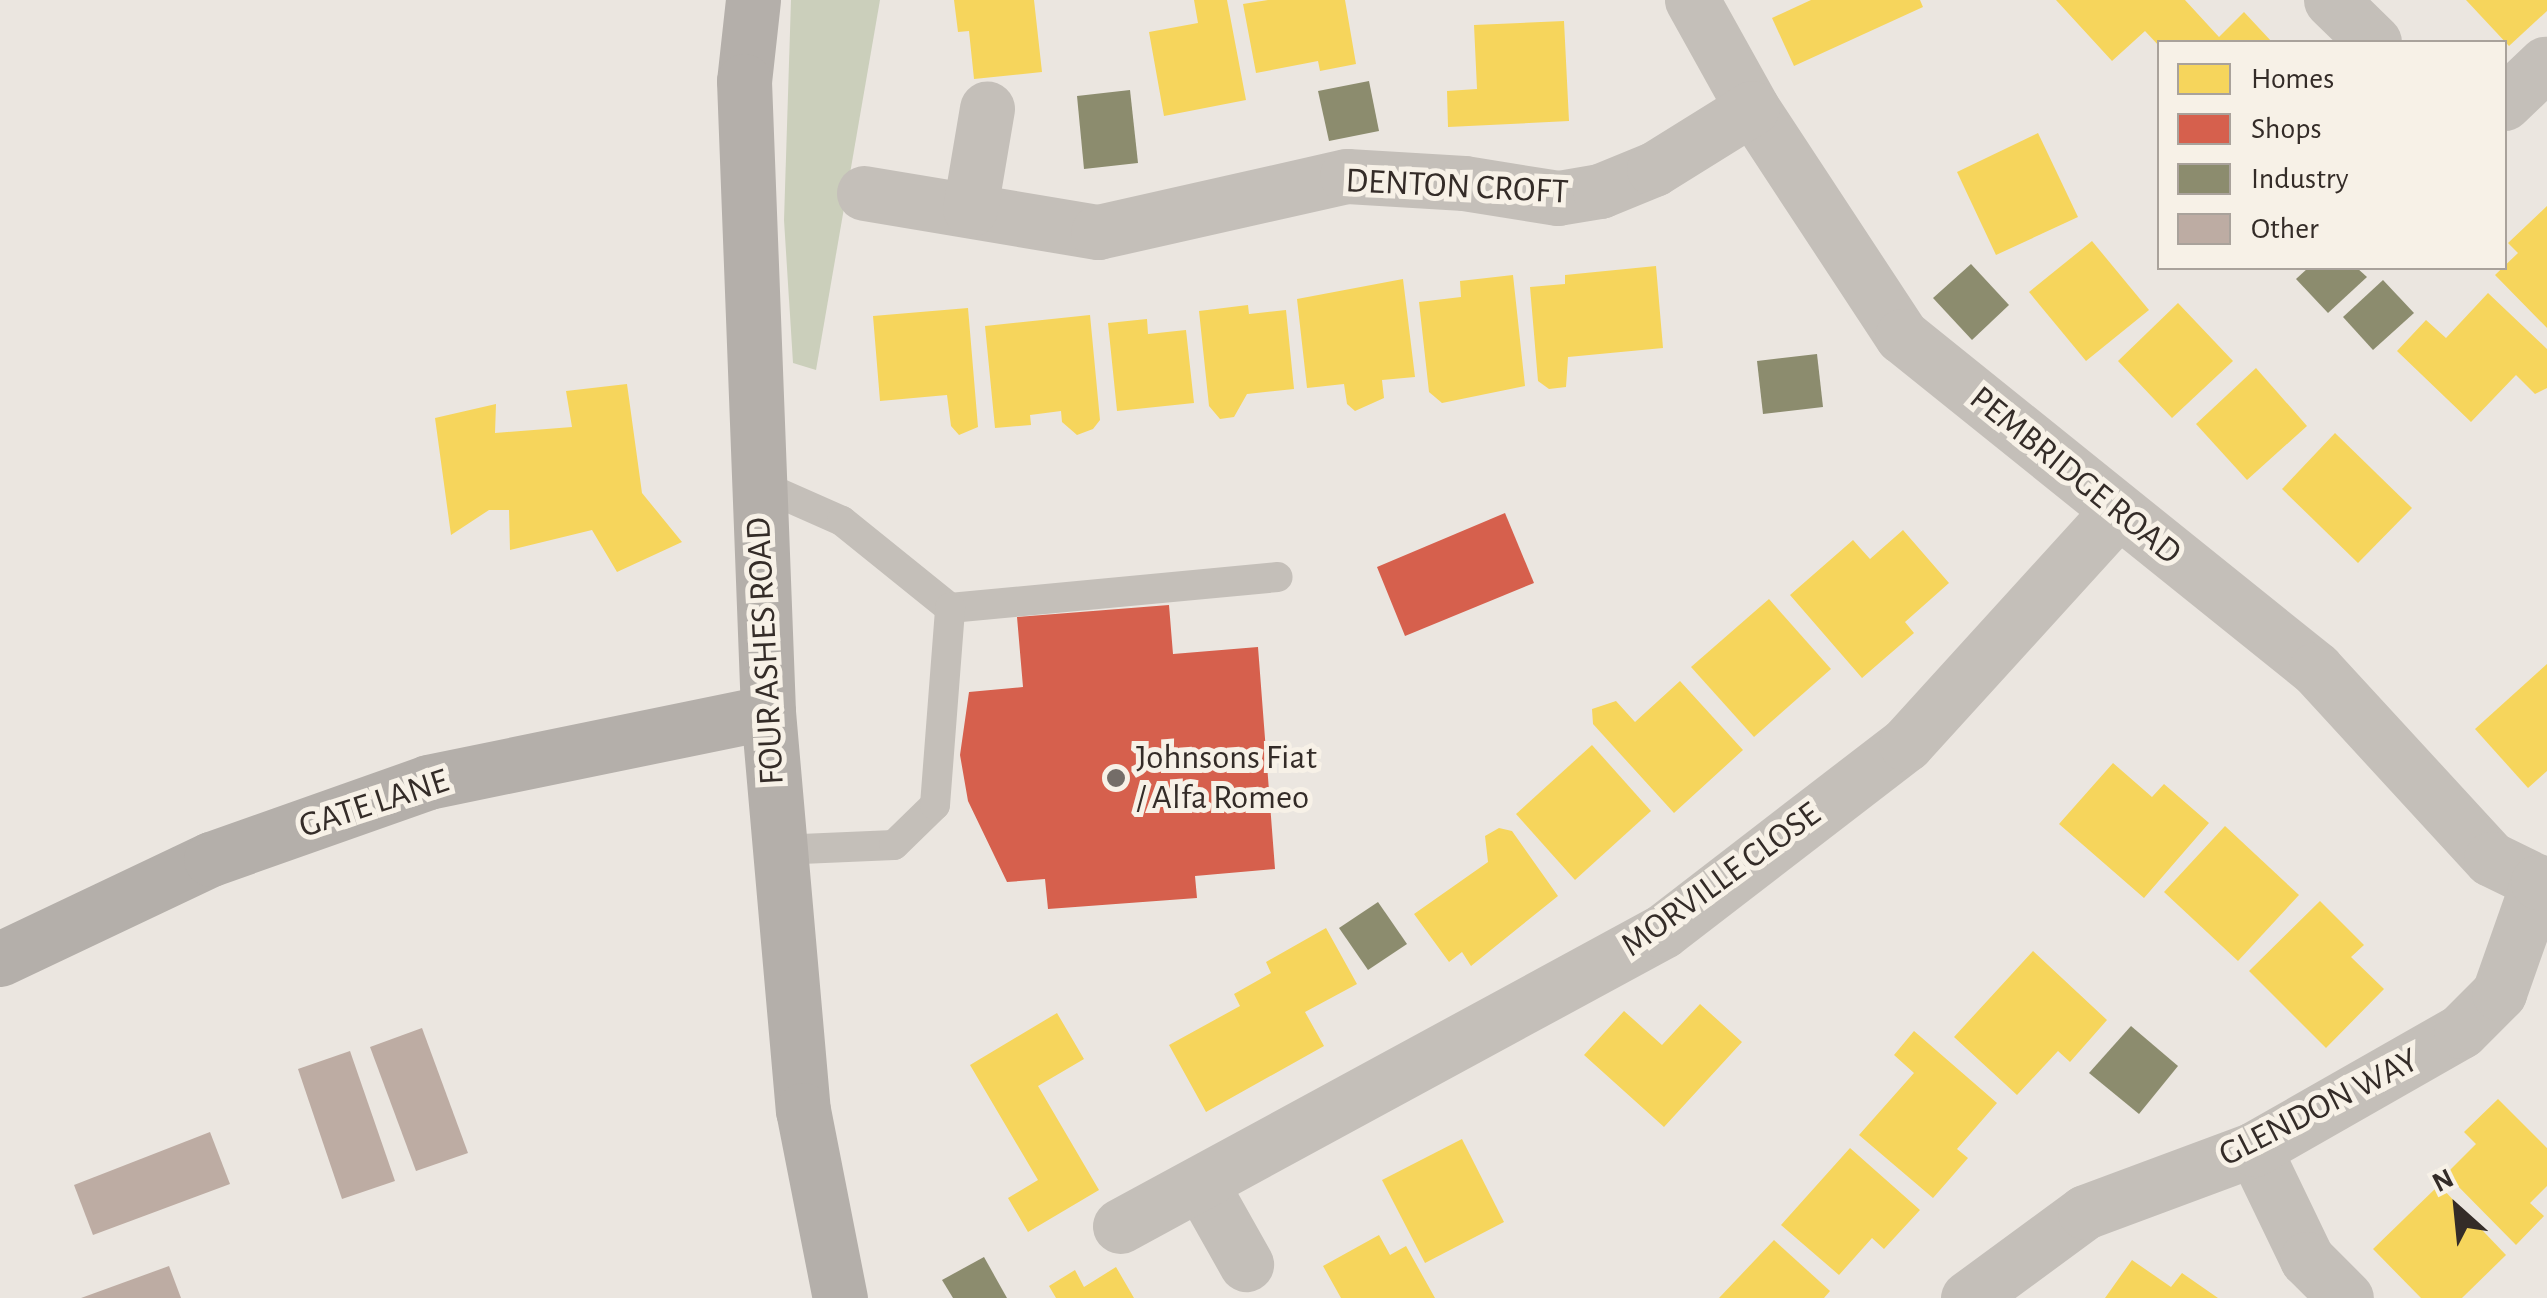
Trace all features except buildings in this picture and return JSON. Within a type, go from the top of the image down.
[{"type":"street","name":"FOUR ASHES ROAD","points":[[753,0],[744,81],[756,483],[768,712],[803,1110],[840,1298]]},
{"type":"street","name":"PEMBRIDGE ROAD","points":[[1692,0],[1752,108],[1902,336],[2316,669],[2492,859],[2542,882]]},
{"type":"street","points":[[2331,0],[2372,40]]},
{"type":"street","points":[[2507,99],[2545,64]]},
{"type":"street","points":[[970,210],[986,108]]},
{"type":"street","name":"DENTON CROFT","points":[[864,193],[1098,232],[1348,176],[1464,183],[1558,198],[1600,191],[1654,168],[1752,108]]},
{"type":"street","name":"MORVILLE CLOSE","points":[[1120,1226],[1663,931],[1906,744],[2117,512]]},
{"type":"street","name":"GATE LANE","points":[[0,959],[211,858],[428,782],[768,712]]},
{"type":"street","name":"GLENDON WAY","points":[[1968,1298],[2085,1212],[2254,1149],[2461,1031],[2500,993],[2542,882]]},
{"type":"street","points":[[2254,1149],[2307,1258],[2346,1298]]},
{"type":"street","points":[[1201,1184],[1246,1264]]},
{"type":"lane","points":[[756,483],[842,521],[950,608],[1278,577]]},
{"type":"lane","points":[[778,850],[894,846],[935,805],[950,608]]},
{"type":"green space","points":[[791,0],[880,0],[816,370],[793,363],[784,220]]},
{"type":"place","name":"Johnsons Fiat / Alfa Romeo","points":[[1116,778]]}]
